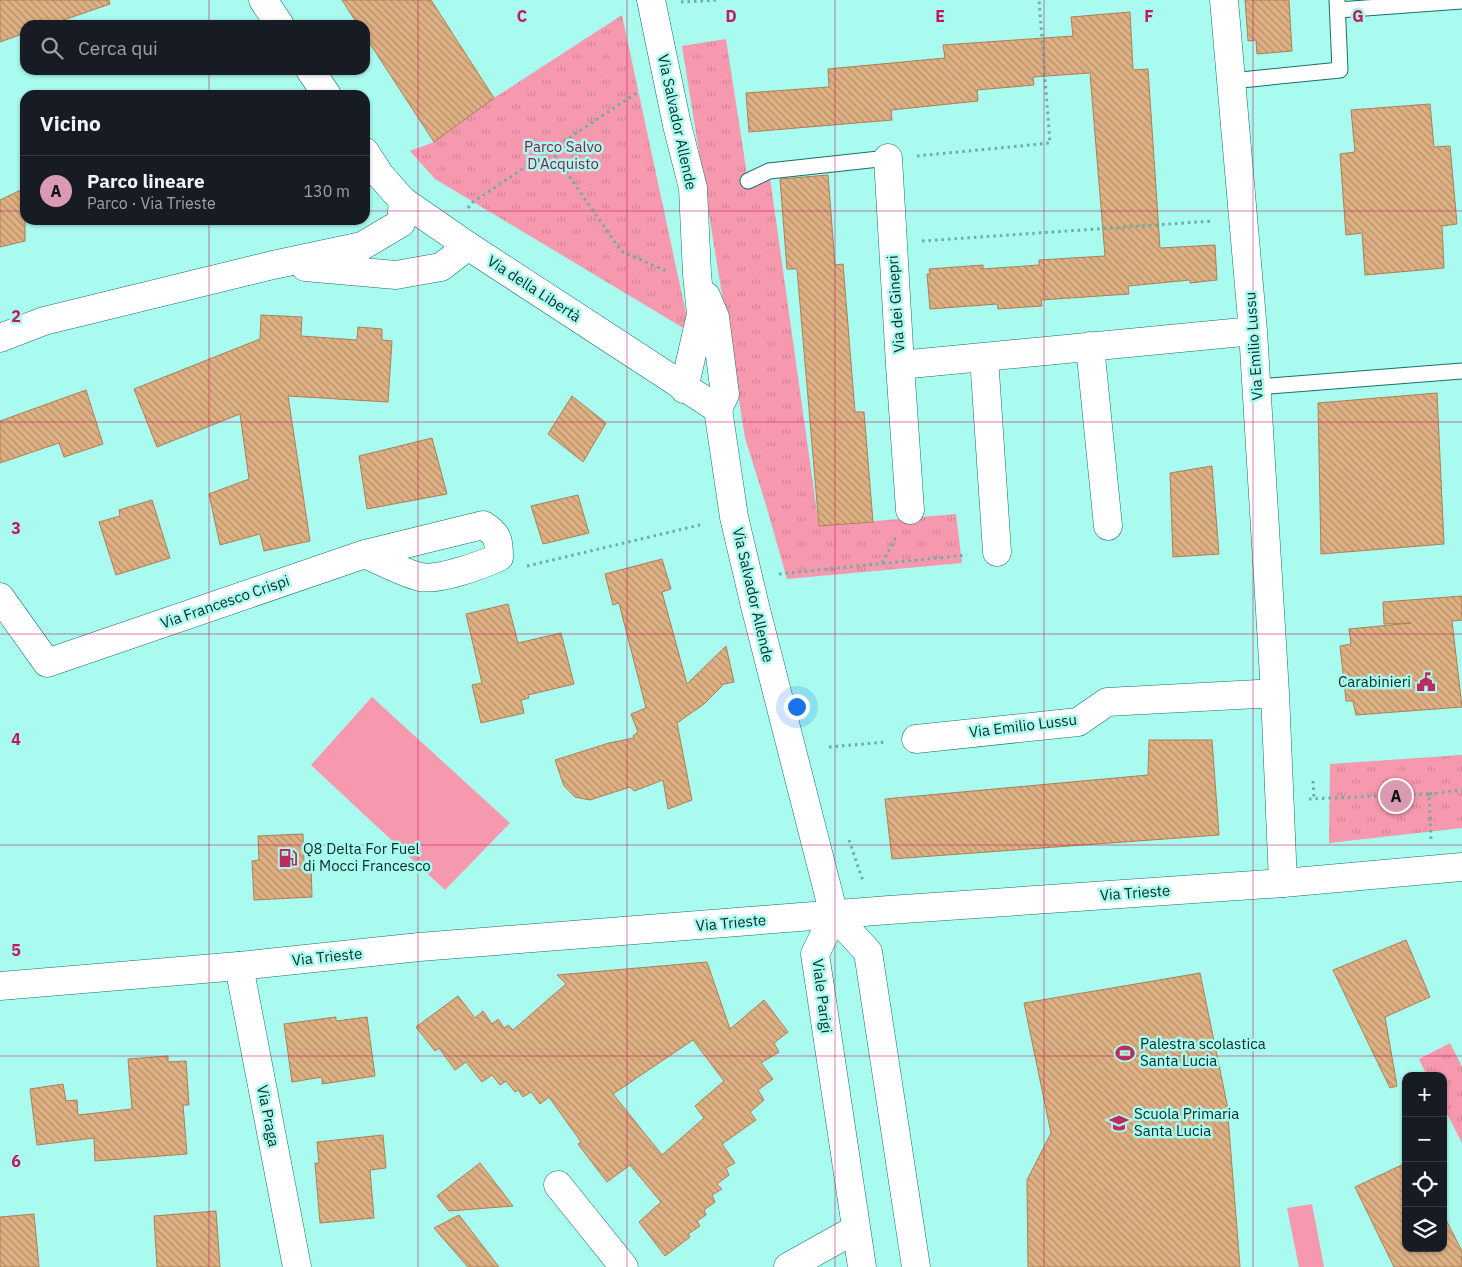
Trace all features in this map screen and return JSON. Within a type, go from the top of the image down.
[{"type":"street","points":[[263,0],[277,20]]},
{"type":"street","name":"Via Emilio Lussu","points":[[1224,0],[1257,387],[1275,693],[1283,883]]},
{"type":"street","name":"Via Salvador Allende","points":[[652,1],[668,85],[693,188],[701,314],[684,389]]},
{"type":"street","points":[[313,75],[324,90]]},
{"type":"street","name":"Via dei Ginepri","points":[[888,158],[900,365],[1253,330]]},
{"type":"street","name":"Via della Libertà","points":[[370,160],[380,175],[403,201],[684,389],[718,409]]},
{"type":"street","points":[[0,338],[44,321],[273,265],[362,246],[401,223],[403,201]]},
{"type":"street","points":[[273,265],[396,275],[441,267],[468,246]]},
{"type":"street","name":"Via Salvador Allende","points":[[697,274],[715,317],[725,394],[718,409],[734,517],[754,606],[834,915]]},
{"type":"street","points":[[1090,346],[1108,526]]},
{"type":"street","points":[[984,357],[997,552]]},
{"type":"street","points":[[900,365],[910,510]]},
{"type":"street","name":"Via Francesco Crispi","points":[[0,597],[47,663],[365,554],[483,525],[493,531],[499,542],[499,557]]},
{"type":"street","points":[[365,554],[422,577],[446,575],[486,563],[499,557]]},
{"type":"street","name":"Via Emilio Lussu","points":[[916,739],[1078,722],[1106,702],[1275,693]]},
{"type":"street","name":"Via Trieste","points":[[0,986],[239,966],[419,948],[834,915],[1283,883],[1462,867]]},
{"type":"street","points":[[834,915],[868,952],[916,1267]]},
{"type":"street","name":"Viale Parigi","points":[[834,915],[815,954],[862,1267]]},
{"type":"street","name":"Via Praga","points":[[239,966],[297,1267]]},
{"type":"street","points":[[558,1185],[624,1267]]},
{"type":"street","points":[[788,1267],[856,1229]]},
{"type":"lane","points":[[1231,81],[1340,70],[1337,5],[1462,1]]},
{"type":"lane","points":[[748,181],[769,171],[888,158]]},
{"type":"lane","points":[[1257,387],[1462,371]]},
{"type":"path","points":[[652,1],[718,0]]},
{"type":"path","points":[[888,158],[1050,143],[1039,0]]},
{"type":"path","points":[[462,214],[473,202],[639,92],[668,85]]},
{"type":"path","points":[[551,150],[621,251],[677,275],[697,274]]},
{"type":"path","points":[[893,243],[1243,219]]},
{"type":"path","points":[[499,557],[520,567],[734,517]]},
{"type":"path","points":[[778,574],[997,552]]},
{"type":"path","points":[[829,747],[916,739]]},
{"type":"path","points":[[1313,781],[1314,798]]},
{"type":"path","points":[[1303,799],[1428,794],[1462,790]]},
{"type":"path","points":[[1428,794],[1434,870]]},
{"type":"green space","name":"Parco Salvo D'Acquisto","points":[[622,15],[690,332],[435,179],[410,151],[434,142],[494,98]]},
{"type":"green space","points":[[726,39],[748,181],[769,171],[819,526],[956,514],[962,563],[787,579],[745,438],[682,46]]},
{"type":"green space","points":[[372,697],[510,823],[445,890],[311,765]]},
{"type":"green space","points":[[1462,755],[1462,828],[1329,843],[1330,764]]},
{"type":"green space","points":[[1450,1043],[1462,1067],[1462,1143],[1447,1114],[1447,1072],[1425,1072],[1419,1059]]},
{"type":"green space","points":[[1312,1204],[1324,1267],[1299,1267],[1287,1208]]},
{"type":"building","points":[[0,0],[109,0],[110,4],[64,20],[20,20],[20,35],[0,42]]},
{"type":"building","points":[[342,0],[431,0],[494,98],[434,142],[370,44],[370,20],[355,20]]},
{"type":"building","points":[[1245,0],[1289,0],[1292,51],[1257,54],[1256,40],[1248,41]]},
{"type":"building","points":[[1130,12],[1133,70],[1148,69],[1160,248],[1215,245],[1217,280],[1190,283],[1190,280],[1128,286],[1129,294],[1041,300],[1042,306],[998,309],[997,304],[930,309],[927,274],[930,274],[929,269],[983,265],[983,269],[1039,265],[1039,260],[1105,256],[1090,73],[1033,77],[1034,85],[977,90],[978,101],[891,110],[892,120],[749,132],[746,93],[829,87],[828,69],[945,58],[943,45],[1073,36],[1071,17]]},
{"type":"building","points":[[1430,104],[1434,147],[1450,146],[1457,224],[1442,226],[1444,268],[1365,275],[1362,233],[1346,235],[1340,154],[1355,152],[1351,110]]},
{"type":"building","points":[[828,175],[835,265],[843,264],[855,412],[864,412],[873,522],[819,526],[797,269],[787,269],[780,179]]},
{"type":"building","points":[[20,190],[20,225],[25,225],[25,241],[0,247],[0,200]]},
{"type":"building","points":[[261,315],[302,317],[301,336],[357,340],[358,327],[382,329],[382,340],[392,341],[388,402],[288,396],[310,541],[264,551],[260,534],[220,545],[209,494],[249,479],[240,414],[157,447],[134,389],[260,339]]},
{"type":"building","points":[[86,390],[103,444],[64,457],[59,443],[0,463],[0,421]]},
{"type":"building","points":[[1437,393],[1444,544],[1321,554],[1318,403]]},
{"type":"building","points":[[572,396],[606,423],[583,462],[548,434]]},
{"type":"building","points":[[432,438],[447,494],[367,509],[359,456]]},
{"type":"building","points":[[1212,466],[1219,554],[1173,557],[1170,473]]},
{"type":"building","points":[[578,495],[589,533],[543,544],[531,506]]},
{"type":"building","points":[[152,500],[170,558],[116,575],[99,522],[120,516],[119,510]]},
{"type":"building","points":[[662,559],[671,589],[662,592],[687,684],[726,646],[734,682],[724,684],[704,704],[677,723],[692,800],[668,809],[663,780],[634,791],[630,787],[590,800],[575,797],[564,786],[555,760],[609,743],[634,738],[633,736],[638,732],[631,714],[646,708],[619,603],[613,605],[605,574]]},
{"type":"building","points":[[1462,596],[1462,620],[1452,621],[1462,707],[1356,715],[1353,701],[1346,701],[1340,646],[1351,644],[1349,629],[1411,623],[1384,624],[1383,602]]},
{"type":"building","points":[[508,604],[518,643],[561,633],[574,684],[528,695],[529,698],[521,700],[524,713],[481,723],[472,685],[482,683],[466,614]]},
{"type":"building","points":[[1149,740],[1212,740],[1219,835],[892,859],[885,799],[1148,775]]},
{"type":"building","points":[[303,834],[304,862],[311,861],[312,897],[254,900],[252,861],[259,860],[258,836]]},
{"type":"building","points":[[1406,940],[1430,997],[1385,1017],[1397,1086],[1390,1088],[1333,970]]},
{"type":"building","points":[[707,962],[730,1029],[764,1000],[788,1032],[774,1043],[779,1052],[761,1063],[773,1079],[758,1090],[764,1100],[750,1112],[756,1120],[722,1144],[735,1163],[726,1168],[729,1175],[717,1184],[722,1189],[712,1195],[715,1202],[704,1210],[706,1215],[697,1221],[700,1226],[688,1234],[690,1237],[665,1256],[639,1222],[661,1202],[630,1165],[607,1182],[578,1144],[581,1142],[549,1097],[540,1104],[531,1092],[523,1097],[518,1090],[515,1092],[506,1081],[500,1085],[492,1075],[482,1082],[466,1062],[455,1070],[439,1048],[435,1051],[416,1027],[458,996],[475,1018],[483,1011],[492,1024],[498,1019],[504,1028],[508,1025],[513,1030],[566,984],[557,975]],"holes":[[[693,1040],[724,1081],[695,1106],[704,1118],[662,1155],[613,1094]]]},
{"type":"building","points":[[1200,973],[1227,1104],[1240,1267],[1028,1267],[1027,1180],[1051,1133],[1024,1003]]},
{"type":"building","points":[[336,1017],[336,1021],[367,1017],[375,1076],[322,1084],[322,1077],[292,1082],[284,1024]]},
{"type":"building","points":[[168,1056],[168,1062],[186,1061],[189,1105],[183,1105],[187,1154],[95,1161],[94,1138],[37,1145],[30,1089],[63,1084],[66,1101],[77,1100],[78,1115],[132,1109],[128,1059]]},
{"type":"building","points":[[383,1135],[386,1168],[370,1170],[374,1218],[320,1223],[315,1163],[319,1163],[317,1142]]},
{"type":"building","points":[[480,1163],[513,1206],[449,1211],[437,1196]]},
{"type":"building","points":[[1402,1165],[1402,1252],[1447,1252],[1447,1222],[1462,1251],[1462,1267],[1394,1267],[1355,1187]]},
{"type":"building","points":[[216,1211],[220,1267],[157,1267],[154,1216]]},
{"type":"building","points":[[34,1214],[39,1267],[0,1267],[0,1217]]},
{"type":"building","points":[[459,1215],[499,1267],[468,1267],[434,1228]]},
{"type":"place","name":"Carabinieri","points":[[1426,682]]},
{"type":"place","name":"Parco lineare","points":[[1396,796]]},
{"type":"place","name":"Q8 Delta For Fuel di Mocci Francesco","points":[[288,858]]},
{"type":"place","name":"Palestra scolastica Santa Lucia","points":[[1125,1053]]},
{"type":"place","name":"Scuola Primaria Santa Lucia","points":[[1119,1123]]}]
